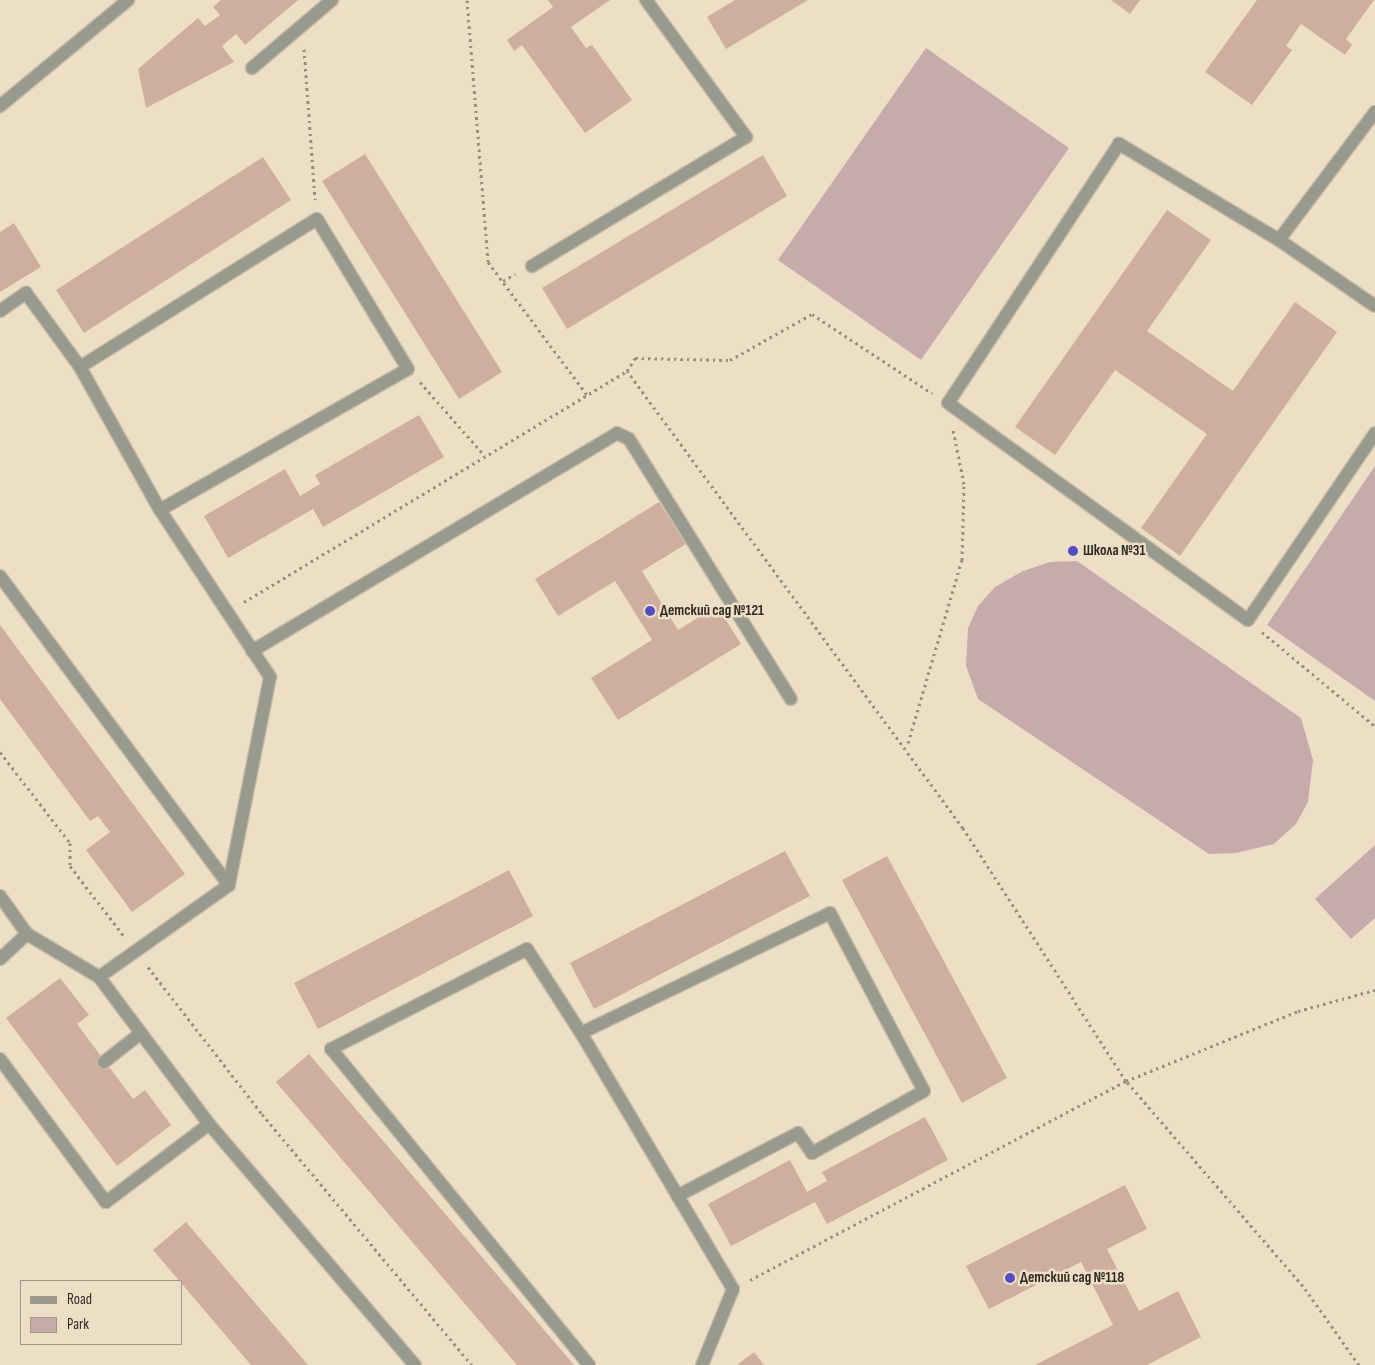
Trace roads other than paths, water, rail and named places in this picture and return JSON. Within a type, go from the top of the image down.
[{"type":"street","points":[[0,106],[128,0]]},
{"type":"street","points":[[252,68],[332,0]]},
{"type":"street","points":[[532,266],[746,137],[646,0]]},
{"type":"street","points":[[1280,240],[1375,112]]},
{"type":"street","points":[[1375,306],[1280,240],[1119,144],[948,403],[1248,620],[1375,432]]},
{"type":"street","points":[[80,366],[317,219],[408,369],[160,510]]},
{"type":"street","points":[[0,311],[26,293],[80,366],[160,510],[270,677],[229,885],[99,977]]},
{"type":"street","points":[[252,651],[616,433],[629,439],[791,699]]},
{"type":"street","points":[[0,576],[229,885]]},
{"type":"street","points":[[0,896],[27,934],[99,977],[209,1124],[415,1365]]},
{"type":"street","points":[[581,1033],[830,913],[924,1091],[812,1153],[798,1133],[677,1196]]},
{"type":"street","points":[[0,959],[27,934]]},
{"type":"street","points":[[589,1365],[331,1049],[527,949],[581,1033],[733,1289],[702,1365]]},
{"type":"street","points":[[104,1062],[141,1034]]},
{"type":"street","points":[[0,1059],[106,1202],[209,1124]]},
{"type":"place","name":"Школа №31","points":[[1073,551]]},
{"type":"place","name":"Детский сад №121","points":[[650,611]]},
{"type":"place","name":"Детский сад №118","points":[[1010,1278]]}]
